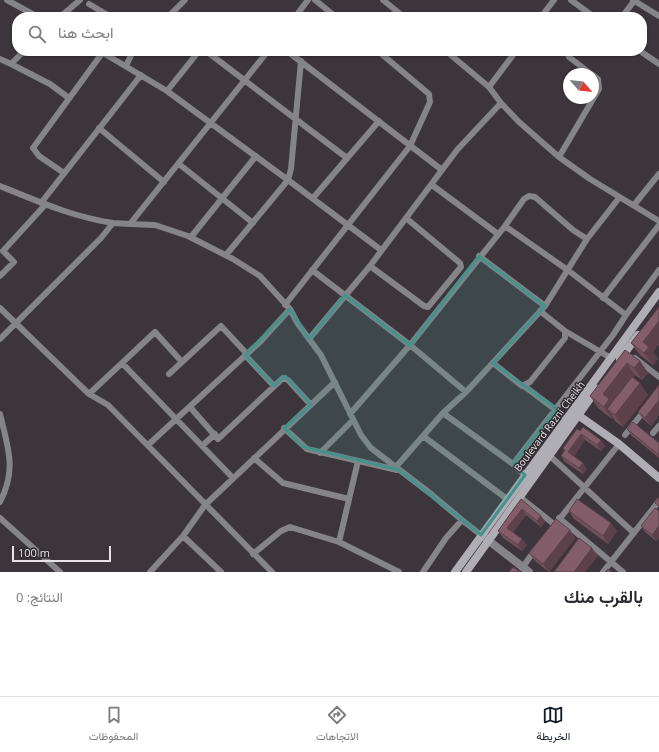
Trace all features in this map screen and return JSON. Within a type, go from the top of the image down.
[{"type":"main road","name":"Boulevard Razni Cheikh","points":[[466,572],[550,456],[575,413],[611,358],[659,292]]},
{"type":"main road","name":"Boulevard Razni Cheikh","points":[[454,572],[568,419],[575,413],[626,351],[659,307]]},
{"type":"main road","points":[[575,413],[619,444],[659,478]]},
{"type":"street","points":[[7,0],[29,12]]},
{"type":"street","points":[[66,12],[81,0],[91,2],[104,12]]},
{"type":"street","points":[[173,12],[186,0]]},
{"type":"street","points":[[299,12],[308,0]]},
{"type":"street","points":[[315,0],[330,12]]},
{"type":"street","points":[[383,0],[398,12]]},
{"type":"street","points":[[545,12],[554,0]]},
{"type":"street","points":[[570,0],[586,12]]},
{"type":"street","points":[[626,12],[634,0],[659,16]]},
{"type":"street","points":[[12,64],[19,56]]},
{"type":"street","points":[[64,173],[39,156],[33,148],[98,56]]},
{"type":"street","points":[[108,56],[167,91],[211,122],[381,250]]},
{"type":"street","points":[[126,66],[131,56]]},
{"type":"street","points":[[167,91],[195,56]]},
{"type":"street","points":[[213,56],[347,158]]},
{"type":"street","points":[[130,224],[264,56]]},
{"type":"street","points":[[293,56],[442,170]]},
{"type":"street","points":[[148,445],[177,420],[246,355],[287,307],[312,270],[410,146],[430,98],[429,94],[384,56]]},
{"type":"street","points":[[452,56],[490,87],[501,103],[519,122],[560,157],[619,198],[634,205],[659,221]]},
{"type":"street","points":[[490,87],[512,56]]},
{"type":"street","points":[[568,56],[583,68]]},
{"type":"street","points":[[647,56],[659,64]]},
{"type":"street","points":[[0,58],[40,78],[69,98]]},
{"type":"street","points":[[226,255],[288,180],[290,174],[301,62]]},
{"type":"street","points":[[0,276],[14,262],[2,250],[43,204],[64,173],[141,75]]},
{"type":"street","points":[[309,339],[370,266],[457,150],[501,103]]},
{"type":"street","points":[[560,157],[590,104]]},
{"type":"street","points":[[313,198],[379,121]]},
{"type":"street","points":[[99,128],[164,182]]},
{"type":"street","points":[[191,237],[256,156]]},
{"type":"street","points":[[178,164],[253,223]]},
{"type":"street","points":[[634,205],[659,174]]},
{"type":"street","points":[[432,185],[498,234]]},
{"type":"street","points":[[0,186],[43,204],[81,217],[113,223],[155,225],[191,237],[226,255],[260,276],[278,295],[321,355],[361,435],[371,448],[431,494],[525,570],[541,543]]},
{"type":"street","points":[[320,453],[352,417],[410,345],[479,256],[505,226],[524,199],[529,196],[535,197],[573,230],[587,239]]},
{"type":"street","points":[[397,469],[443,413],[466,392],[545,306],[587,239],[619,198]]},
{"type":"street","points":[[370,266],[424,306],[428,307],[461,267],[460,263],[406,218]]},
{"type":"street","points":[[0,339],[101,238],[113,223]]},
{"type":"street","points":[[603,298],[659,224]]},
{"type":"street","points":[[505,226],[626,315]]},
{"type":"street","points":[[479,256],[545,306]]},
{"type":"street","points":[[312,270],[410,345],[466,392]]},
{"type":"street","points":[[513,464],[600,352],[659,270]]},
{"type":"street","points":[[0,308],[88,394],[108,405],[272,572]]},
{"type":"street","points":[[540,311],[565,331],[611,358]]},
{"type":"street","points":[[169,374],[221,326],[274,386]]},
{"type":"street","points":[[524,386],[565,338],[565,331]]},
{"type":"street","points":[[88,394],[155,332],[182,362]]},
{"type":"street","points":[[626,351],[659,377]]},
{"type":"street","points":[[122,363],[233,478]]},
{"type":"street","points":[[493,363],[519,384],[524,386],[568,419]]},
{"type":"street","points":[[190,407],[218,438],[221,438],[282,378],[286,378],[311,405]]},
{"type":"street","points":[[151,572],[183,536],[205,504],[284,428],[335,382]]},
{"type":"street","points":[[624,435],[649,404]]},
{"type":"street","points":[[443,413],[513,464],[525,475]]},
{"type":"street","points":[[0,414],[9,453],[11,473],[6,490],[0,502]]},
{"type":"street","points":[[653,433],[659,426]]},
{"type":"street","points":[[284,428],[307,449],[397,469]]},
{"type":"street","points":[[202,446],[215,434]]},
{"type":"street","points":[[423,436],[507,499]]},
{"type":"street","points":[[550,531],[619,444]]},
{"type":"street","points":[[550,456],[585,486],[634,533]]},
{"type":"street","points":[[254,458],[283,484],[349,499]]},
{"type":"street","points":[[339,542],[358,461]]},
{"type":"street","points":[[520,497],[555,524]]},
{"type":"street","points":[[604,572],[659,501]]},
{"type":"street","points":[[0,518],[60,572]]},
{"type":"street","points":[[559,518],[623,572]]},
{"type":"street","points":[[423,572],[446,538],[462,520]]},
{"type":"street","points":[[253,554],[281,531],[290,528],[339,542],[399,572]]},
{"type":"street","points":[[183,536],[221,572]]},
{"type":"highlighted area","points":[[479,256],[545,306],[493,363],[557,409],[513,464],[525,475],[481,535],[399,470],[303,447],[284,428],[311,405],[285,376],[274,386],[245,355],[290,309],[309,339],[345,295],[410,345]]},
{"type":"building","points":[[659,307],[659,321],[643,342],[649,347],[644,353],[631,343]]},
{"type":"building","points":[[625,350],[640,361],[634,368],[627,363],[603,394],[609,399],[604,407],[590,396]]},
{"type":"building","points":[[632,377],[640,383],[615,415],[607,409]]},
{"type":"building","points":[[659,385],[659,400],[645,418],[638,412]]},
{"type":"building","points":[[633,422],[659,443],[659,455],[627,429]]},
{"type":"building","points":[[583,427],[601,440],[597,445],[581,434],[568,452],[583,463],[579,468],[561,456],[565,450],[563,448],[577,429],[580,431]]},
{"type":"building","points":[[659,498],[659,506],[655,503]]},
{"type":"building","points":[[521,499],[541,516],[537,521],[522,509],[507,528],[522,539],[518,545],[498,531]]},
{"type":"building","points":[[577,499],[611,523],[603,536],[569,511]]},
{"type":"building","points":[[655,508],[659,511],[659,526],[652,535],[641,526]]},
{"type":"building","points":[[556,519],[570,530],[543,564],[529,553]]},
{"type":"building","points":[[579,538],[592,548],[574,572],[554,572]]},
{"type":"building","points":[[513,567],[520,572],[509,572]]},
{"type":"building","points":[[608,569],[612,572],[605,572]]}]
